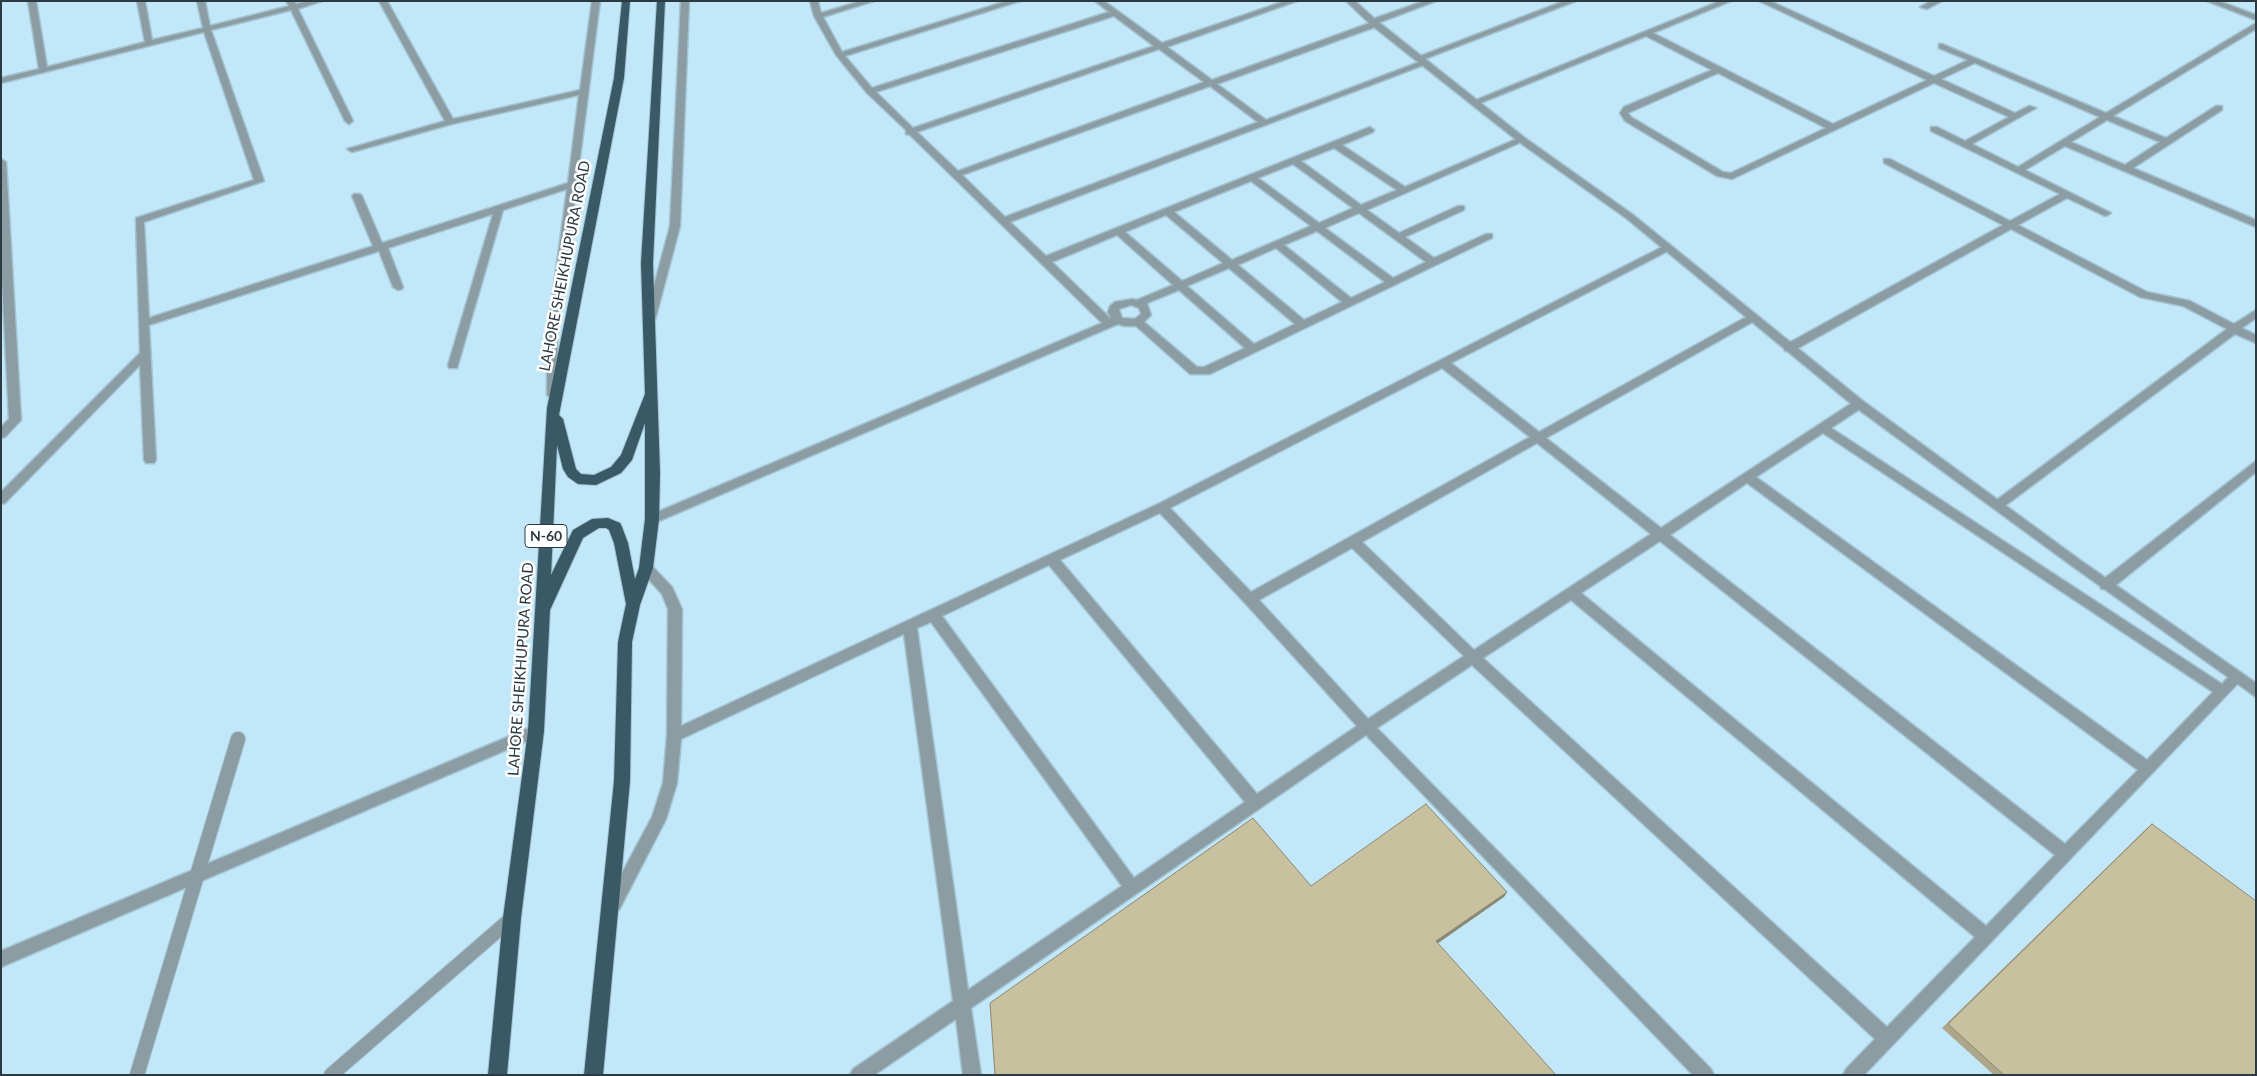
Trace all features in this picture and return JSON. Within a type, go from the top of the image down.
[{"type":"highway","name":"LAHORE SHEIKHUPURA ROAD","points":[[497,1075],[512,918],[536,731],[553,408],[619,78],[626,1]]},
{"type":"highway","points":[[592,1075],[622,781],[624,642],[633,605],[646,568],[652,519],[651,389],[647,263],[661,1]]},
{"type":"highway","points":[[553,408],[570,469],[578,479],[596,480],[616,470],[627,457],[651,389]]},
{"type":"highway","points":[[542,615],[568,551],[578,534],[598,523],[608,523],[615,527],[621,543],[633,605]]},
{"type":"street","points":[[32,1],[43,70]]},
{"type":"street","points":[[141,1],[150,44]]},
{"type":"street","points":[[150,460],[139,220],[259,181],[207,29],[201,1]]},
{"type":"street","points":[[1,81],[207,29],[292,4],[318,1]]},
{"type":"street","points":[[383,1],[450,122]]},
{"type":"street","points":[[553,408],[552,338],[596,1]]},
{"type":"street","points":[[649,323],[675,226],[685,1]]},
{"type":"street","points":[[814,1],[818,16],[840,55],[870,91],[909,132],[1044,261],[1114,322]]},
{"type":"street","points":[[818,16],[870,1]]},
{"type":"street","points":[[840,55],[1016,1]]},
{"type":"street","points":[[1099,1],[1265,123]]},
{"type":"street","points":[[909,132],[1293,1]]},
{"type":"street","points":[[1350,1],[1374,23],[1522,140],[1629,216],[1859,404],[2106,585],[2256,691]]},
{"type":"street","points":[[955,176],[1432,1]]},
{"type":"street","points":[[1003,221],[1265,123],[1572,1]]},
{"type":"street","points":[[1475,102],[1727,1]]},
{"type":"street","points":[[1763,1],[2016,117]]},
{"type":"street","points":[[1924,7],[1938,1]]},
{"type":"street","points":[[2211,1],[2256,18]]},
{"type":"street","points":[[292,4],[349,121]]},
{"type":"street","points":[[870,91],[1115,13]]},
{"type":"street","points":[[2019,170],[2256,25]]},
{"type":"street","points":[[1646,34],[1833,128]]},
{"type":"street","points":[[1942,46],[2167,142]]},
{"type":"street","points":[[1718,70],[1627,109],[1624,113],[1628,119],[1726,176],[1737,175],[1975,60]]},
{"type":"street","points":[[352,149],[450,122],[583,92]]},
{"type":"street","points":[[1965,144],[2032,108]]},
{"type":"street","points":[[2127,168],[2219,108]]},
{"type":"street","points":[[1934,129],[2106,213]]},
{"type":"street","points":[[1044,261],[1370,130]]},
{"type":"street","points":[[1114,322],[1113,312],[1118,304],[1139,303],[1402,189],[1522,140]]},
{"type":"street","points":[[2064,142],[2256,224]]},
{"type":"street","points":[[1334,144],[1402,189]]},
{"type":"street","points":[[1293,160],[1432,262]]},
{"type":"street","points":[[1887,161],[2144,295],[2186,303],[2256,340]]},
{"type":"street","points":[[1,162],[15,420],[1,434]]},
{"type":"street","points":[[1252,177],[1390,282]]},
{"type":"street","points":[[145,322],[572,185]]},
{"type":"street","points":[[1790,348],[2067,194]]},
{"type":"street","points":[[357,196],[398,287]]},
{"type":"street","points":[[453,365],[499,208]]},
{"type":"street","points":[[1398,237],[1461,208]]},
{"type":"street","points":[[1167,211],[1302,324]]},
{"type":"street","points":[[1118,231],[1253,349]]},
{"type":"street","points":[[1138,322],[1194,371],[1200,372],[1253,349],[1489,236]]},
{"type":"street","points":[[1277,244],[1349,302]]},
{"type":"street","points":[[674,736],[910,628],[1162,507],[1666,248]]},
{"type":"street","points":[[652,519],[1114,322],[1138,322],[1146,315],[1147,311],[1139,303]]},
{"type":"street","points":[[1998,505],[2256,313]]},
{"type":"street","points":[[1250,599],[1752,318]]},
{"type":"street","points":[[1,500],[146,353]]},
{"type":"street","points":[[1442,363],[2066,854]]},
{"type":"street","points":[[859,1075],[961,1003],[1367,727],[1859,404]]},
{"type":"street","points":[[1,424],[15,420]]},
{"type":"street","points":[[1823,428],[2222,692]]},
{"type":"street","points":[[2106,585],[2256,465]]},
{"type":"street","points":[[1747,477],[2148,768]]},
{"type":"street","points":[[1162,507],[1250,599],[1367,727],[1705,1075]]},
{"type":"street","points":[[1353,541],[1474,658],[1887,1039]]},
{"type":"street","points":[[1052,560],[1255,803]]},
{"type":"street","points":[[610,911],[659,818],[670,782],[674,736],[675,609],[667,591],[646,568]]},
{"type":"street","points":[[1571,593],[1986,936]]},
{"type":"street","points":[[934,616],[1132,887]]},
{"type":"street","points":[[910,628],[972,1075]]},
{"type":"street","points":[[1852,1075],[2236,678]]},
{"type":"street","points":[[1,959],[536,731]]},
{"type":"lane","points":[[137,1075],[199,875],[238,739]]},
{"type":"lane","points":[[331,1075],[512,918]]},
{"type":"building","points":[[1426,804],[1507,892],[1436,941],[1556,1075],[995,1075],[990,1003],[1253,818],[1311,886]]},
{"type":"building","points":[[2152,824],[2256,901],[2256,1075],[2004,1075],[1948,1024]]}]
